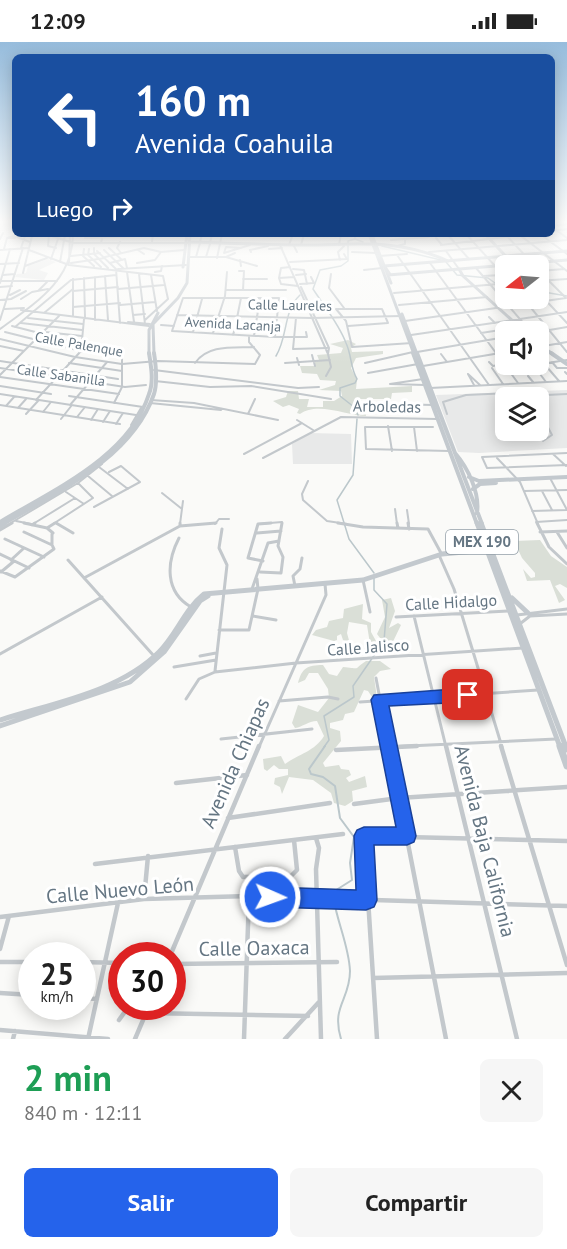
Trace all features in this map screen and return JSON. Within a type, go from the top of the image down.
[{"type":"main road","points":[[0,526],[72,477],[129,434],[143,407],[154,370],[150,362],[147,324],[174,298],[184,280],[184,270]]},
{"type":"main road","points":[[20,511],[110,453],[138,428],[151,402],[150,362],[153,324],[161,310],[178,298],[187,283],[185,270]]},
{"type":"main road","name":"MEX 190","points":[[383,270],[567,766]]},
{"type":"main road","name":"MEX 190","points":[[385,270],[389,275],[412,343]]},
{"type":"main road","points":[[389,275],[448,270]]},
{"type":"main road","points":[[459,270],[462,275],[495,305]]},
{"type":"main road","points":[[499,309],[512,320]]},
{"type":"main road","points":[[549,351],[565,360],[567,366]]},
{"type":"main road","name":"MEX 190","points":[[420,365],[437,419],[492,550],[567,749]]},
{"type":"main road","points":[[451,451],[462,459],[479,505],[477,513]]},
{"type":"main road","points":[[469,477],[479,481],[519,481]]},
{"type":"main road","points":[[473,489],[480,484],[567,478]]},
{"type":"main road","points":[[0,720],[123,676],[161,651],[191,607],[204,594],[366,579],[441,555],[492,550]]},
{"type":"main road","points":[[508,592],[528,612]]},
{"type":"main road","points":[[0,726],[127,683],[164,652],[200,601],[217,593]]},
{"type":"main road","points":[[123,676],[127,683]]},
{"type":"main road","points":[[123,676],[130,677],[127,683]]},
{"type":"street","points":[[0,282],[4,270]]},
{"type":"street","points":[[0,325],[17,270]]},
{"type":"street","points":[[23,309],[57,281],[66,270]]},
{"type":"street","points":[[0,325],[59,281],[67,270]]},
{"type":"street","points":[[115,270],[121,322]]},
{"type":"street","points":[[121,270],[130,270]]},
{"type":"street","points":[[127,270],[139,274],[163,276],[168,299]]},
{"type":"street","points":[[127,270],[134,322]]},
{"type":"street","points":[[155,272],[161,270]]},
{"type":"street","points":[[281,270],[279,278],[281,284],[300,287],[314,283],[311,278]]},
{"type":"street","points":[[292,270],[327,348],[331,369],[326,376]]},
{"type":"street","points":[[302,270],[307,284]]},
{"type":"street","points":[[408,270],[489,385]]},
{"type":"street","points":[[478,270],[495,291]]},
{"type":"street","points":[[549,271],[566,270]]},
{"type":"street","points":[[239,271],[244,271],[243,290]]},
{"type":"street","points":[[435,271],[495,352]]},
{"type":"street","points":[[213,333],[226,290],[227,272]]},
{"type":"street","points":[[3,275],[15,274]]},
{"type":"street","points":[[139,274],[147,324]]},
{"type":"street","points":[[331,274],[328,288],[344,308]]},
{"type":"street","points":[[82,344],[14,327],[72,279],[116,275]]},
{"type":"street","points":[[151,275],[155,302],[161,310],[168,299],[174,298]]},
{"type":"street","points":[[279,278],[294,275],[306,276]]},
{"type":"street","points":[[105,276],[109,321]]},
{"type":"street","points":[[484,276],[495,276]]},
{"type":"street","points":[[94,277],[96,319]]},
{"type":"street","points":[[26,414],[62,370],[81,351],[85,306],[84,278]]},
{"type":"street","points":[[285,278],[289,285]]},
{"type":"street","points":[[72,279],[73,316]]},
{"type":"street","points":[[243,279],[267,279]]},
{"type":"street","points":[[549,280],[567,279]]},
{"type":"street","points":[[549,280],[565,297]]},
{"type":"street","points":[[38,291],[48,281]]},
{"type":"street","points":[[0,282],[57,281]]},
{"type":"street","points":[[394,293],[495,284]]},
{"type":"street","points":[[44,313],[73,290],[164,285]]},
{"type":"street","points":[[0,287],[12,286]]},
{"type":"street","points":[[26,291],[27,286]]},
{"type":"street","points":[[0,300],[26,291],[48,289]]},
{"type":"street","points":[[10,295],[20,290]]},
{"type":"street","points":[[226,290],[286,290]]},
{"type":"street","points":[[21,299],[32,292]]},
{"type":"street","points":[[399,305],[487,297]]},
{"type":"street","name":"Calle Laureles","points":[[549,300],[565,297]]},
{"type":"street","points":[[161,325],[174,326],[183,298],[279,298],[275,337]]},
{"type":"street","points":[[193,332],[202,298]]},
{"type":"street","points":[[236,323],[241,298]]},
{"type":"street","points":[[254,336],[260,298]]},
{"type":"street","points":[[72,307],[155,302]]},
{"type":"street","points":[[549,304],[567,325],[549,330],[567,352]]},
{"type":"street","points":[[348,326],[388,323],[382,309],[337,308],[348,326],[352,346],[412,343]]},
{"type":"street","name":"Calle Laureles","points":[[178,314],[313,318],[441,316],[495,308]]},
{"type":"street","points":[[4,309],[23,309],[59,316],[147,324]]},
{"type":"street","points":[[511,309],[519,319]]},
{"type":"street","points":[[532,309],[542,321]]},
{"type":"street","points":[[33,312],[77,317]]},
{"type":"street","points":[[506,321],[567,312]]},
{"type":"street","points":[[133,315],[145,314]]},
{"type":"street","points":[[0,376],[59,316]]},
{"type":"street","points":[[296,317],[293,349],[327,348]]},
{"type":"street","points":[[489,317],[495,323]]},
{"type":"street","points":[[26,318],[82,324]]},
{"type":"street","points":[[20,322],[82,330]]},
{"type":"street","points":[[121,322],[147,324]]},
{"type":"street","points":[[411,335],[495,323]]},
{"type":"street","name":"Avenida Lacanja","points":[[174,326],[172,331],[293,338]]},
{"type":"street","points":[[233,335],[235,328]]},
{"type":"street","points":[[481,333],[495,331]]},
{"type":"street","points":[[5,332],[81,351],[122,357],[122,387],[114,403]]},
{"type":"street","points":[[293,338],[307,337],[306,332]]},
{"type":"street","points":[[43,333],[82,336]]},
{"type":"street","points":[[249,336],[250,343],[254,347]]},
{"type":"street","name":"Calle Palenque","points":[[0,339],[75,357],[122,364],[150,362],[255,364],[260,355],[254,347]]},
{"type":"street","points":[[365,363],[495,339]]},
{"type":"street","points":[[549,346],[567,342]]},
{"type":"street","points":[[247,348],[250,343]]},
{"type":"street","points":[[0,346],[24,351]]},
{"type":"street","points":[[195,363],[197,358],[211,351],[254,347]]},
{"type":"street","points":[[441,354],[447,362]]},
{"type":"street","points":[[368,373],[403,365],[447,362],[495,354]]},
{"type":"street","points":[[312,356],[315,366]]},
{"type":"street","points":[[285,363],[330,360]]},
{"type":"street","points":[[549,363],[565,360]]},
{"type":"street","points":[[0,361],[118,379]]},
{"type":"street","points":[[61,419],[76,397],[107,362]]},
{"type":"street","points":[[489,362],[495,366]]},
{"type":"street","points":[[552,362],[557,368],[567,366]]},
{"type":"street","points":[[69,363],[122,371]]},
{"type":"street","points":[[0,368],[122,387],[150,384],[238,386],[331,399]]},
{"type":"street","points":[[492,368],[504,384]]},
{"type":"street","points":[[549,369],[561,386]]},
{"type":"street","points":[[154,370],[298,388],[319,387]]},
{"type":"street","points":[[474,385],[468,374],[471,374],[480,385]]},
{"type":"street","points":[[512,375],[518,383]]},
{"type":"street","points":[[541,375],[550,387]]},
{"type":"street","name":"Calle Sabanilla","points":[[0,376],[119,394]]},
{"type":"street","points":[[528,376],[539,387]]},
{"type":"street","points":[[423,379],[390,384],[489,385],[567,381]]},
{"type":"street","points":[[525,383],[527,387]]},
{"type":"street","points":[[0,386],[51,394]]},
{"type":"street","points":[[549,394],[567,394]]},
{"type":"street","points":[[1,395],[136,416]]},
{"type":"street","points":[[447,414],[443,402],[451,398],[495,395]]},
{"type":"street","points":[[69,396],[143,407]]},
{"type":"street","points":[[6,406],[14,397]]},
{"type":"street","points":[[18,408],[26,399]]},
{"type":"street","points":[[247,414],[255,399]]},
{"type":"street","points":[[43,412],[51,402]]},
{"type":"street","points":[[151,402],[194,403],[278,420]]},
{"type":"street","points":[[361,403],[432,405]]},
{"type":"street","points":[[0,405],[118,424],[123,414]]},
{"type":"street","points":[[77,417],[85,407]]},
{"type":"street","points":[[129,434],[136,416],[143,407]]},
{"type":"street","points":[[90,420],[98,410]]},
{"type":"street","points":[[103,422],[110,411]]},
{"type":"street","name":"Arboledas","points":[[263,458],[313,430],[343,417],[437,419]]},
{"type":"street","points":[[297,420],[313,430]]},
{"type":"street","points":[[244,454],[302,423]]},
{"type":"street","points":[[388,426],[392,451]]},
{"type":"street","points":[[433,427],[365,427],[367,450],[451,451]]},
{"type":"street","points":[[414,427],[417,451]]},
{"type":"street","points":[[0,526],[16,521],[78,483],[99,467],[110,453]]},
{"type":"street","points":[[566,466],[487,468],[482,457],[567,453]]},
{"type":"street","points":[[553,454],[566,466]]},
{"type":"street","points":[[496,457],[519,481],[540,532],[554,554],[567,564]]},
{"type":"street","points":[[94,507],[140,482],[121,466],[109,472]]},
{"type":"street","points":[[99,467],[109,472],[128,489]]},
{"type":"street","points":[[88,476],[112,496]]},
{"type":"street","points":[[532,511],[567,510],[550,479]]},
{"type":"street","points":[[308,481],[302,494],[303,500],[327,521],[346,525],[430,530],[451,579],[567,965]]},
{"type":"street","points":[[47,528],[93,498],[78,483]]},
{"type":"street","points":[[524,491],[567,490]]},
{"type":"street","points":[[65,491],[84,504]]},
{"type":"street","points":[[542,491],[552,510]]},
{"type":"street","points":[[162,493],[182,509]]},
{"type":"street","points":[[32,525],[75,498]]},
{"type":"street","points":[[180,526],[183,501]]},
{"type":"street","points":[[395,509],[398,528]]},
{"type":"street","points":[[407,510],[409,529]]},
{"type":"street","points":[[84,579],[180,526],[214,525],[219,519],[229,519]]},
{"type":"street","points":[[536,522],[567,520]]},
{"type":"street","points":[[16,521],[47,528],[53,533],[52,546],[54,549],[13,578],[0,572],[24,548]]},
{"type":"street","points":[[56,522],[73,533]]},
{"type":"street","points":[[260,572],[281,573],[283,557],[278,549],[282,522],[258,524],[248,558],[263,561]]},
{"type":"street","points":[[186,699],[199,679],[215,672],[225,592],[226,565],[219,548],[222,529]]},
{"type":"street","points":[[257,533],[281,531]]},
{"type":"street","points":[[24,532],[52,546]]},
{"type":"street","points":[[540,532],[565,532],[567,538]]},
{"type":"street","points":[[557,532],[567,548]]},
{"type":"street","points":[[179,538],[174,548],[171,586],[181,601],[191,607]]},
{"type":"street","points":[[5,539],[44,558]]},
{"type":"street","points":[[219,630],[249,630],[254,616],[257,579],[268,543],[279,541]]},
{"type":"street","points":[[0,554],[29,568]]},
{"type":"street","points":[[295,586],[294,575],[300,569],[302,558]]},
{"type":"street","points":[[68,560],[154,656]]},
{"type":"street","points":[[366,579],[370,612]]},
{"type":"street","name":"Avenida Chiapas","points":[[176,942],[214,848],[312,622],[326,595],[325,583]]},
{"type":"street","points":[[0,654],[102,597]]},
{"type":"street","points":[[512,620],[516,615],[528,612],[567,609]]},
{"type":"street","name":"Calle Hidalgo","points":[[396,617],[508,611]]},
{"type":"street","points":[[520,624],[524,618],[530,616],[567,614]]},
{"type":"street","points":[[254,616],[276,620]]},
{"type":"street","name":"Avenida Baja California","points":[[414,616],[517,1039]]},
{"type":"street","name":"Calle Jalisco","points":[[215,672],[296,663],[522,648]]},
{"type":"street","points":[[200,656],[218,653]]},
{"type":"street","points":[[174,667],[216,660]]},
{"type":"street","points":[[376,678],[446,1039]]},
{"type":"street","points":[[360,702],[538,690]]},
{"type":"street","points":[[279,701],[328,697],[338,699]]},
{"type":"street","points":[[221,739],[312,729]]},
{"type":"street","points":[[336,750],[556,739]]},
{"type":"street","points":[[176,783],[247,775]]},
{"type":"street","points":[[354,804],[399,798],[567,787]]},
{"type":"street","points":[[228,818],[330,803]]},
{"type":"street","points":[[95,864],[343,834]]},
{"type":"street","points":[[377,1039],[366,900],[364,836],[567,841]]},
{"type":"street","points":[[316,837],[319,848],[316,869],[321,1039]]},
{"type":"street","points":[[235,847],[241,876],[291,876],[296,873],[294,840]]},
{"type":"street","points":[[144,899],[148,856]]},
{"type":"street","points":[[270,877],[270,897]]},
{"type":"street","points":[[244,1039],[249,896]]},
{"type":"street","name":"Calle Nuevo León","points":[[0,917],[144,899],[249,896],[567,906]]},
{"type":"street","points":[[88,1038],[107,963],[118,903]]},
{"type":"street","points":[[0,949],[9,916]]},
{"type":"street","points":[[0,962],[18,962]]},
{"type":"street","name":"Calle Oaxaca","points":[[186,964],[337,962]]},
{"type":"street","points":[[96,963],[107,963]]},
{"type":"street","points":[[373,978],[567,973]]},
{"type":"street","points":[[0,993],[18,994]]},
{"type":"street","points":[[285,1039],[320,1001]]},
{"type":"street","points":[[186,1014],[308,1016]]},
{"type":"street","points":[[135,1039],[143,1020]]},
{"type":"street","points":[[0,1030],[108,1039]]},
{"type":"street","points":[[13,1039],[15,1031]]},
{"type":"shaded area","points":[[27,270],[40,270],[48,273],[44,280],[15,277],[17,274],[26,273]]},
{"type":"shaded area","points":[[348,340],[356,344],[351,348],[352,352],[383,351],[383,354],[356,358],[351,368],[357,380],[356,389],[412,386],[412,392],[392,393],[391,399],[359,399],[360,408],[365,409],[366,416],[324,409],[307,410],[300,414],[297,413],[299,409],[289,405],[283,407],[273,401],[286,397],[288,391],[298,391],[299,399],[309,399],[307,407],[323,407],[323,401],[334,401],[342,396],[341,391],[319,390],[335,385],[336,381],[320,380],[317,374],[302,373],[300,366],[315,366],[315,362],[319,360],[317,355],[341,353],[343,348],[330,344]]},
{"type":"shaded area","points":[[567,390],[567,448],[458,452],[436,395],[495,393],[495,441],[549,441],[549,391]]},
{"type":"shaded area","points":[[310,433],[351,434],[352,464],[293,464],[292,444]]},
{"type":"shaded area","points":[[540,540],[551,556],[567,567],[567,588],[560,584],[555,586],[565,600],[559,603],[550,580],[527,581],[523,569],[531,578],[535,577],[535,573],[522,558],[514,541]]},
{"type":"shaded area","points":[[391,598],[395,611],[389,628],[398,623],[401,625],[388,652],[366,654],[364,648],[370,644],[367,625],[349,622],[347,633],[350,644],[343,640],[341,634],[334,641],[312,635],[316,630],[327,627],[329,621],[343,618],[344,609],[363,604],[362,619],[371,623],[371,632],[376,641],[373,647],[378,648],[384,643],[377,634],[385,617],[382,600]]},
{"type":"shaded area","points":[[366,661],[380,661],[391,669],[380,671],[374,677],[377,698],[364,690],[354,712],[345,714],[343,720],[330,723],[330,728],[340,731],[341,741],[323,763],[325,767],[339,765],[341,769],[349,770],[351,775],[346,778],[349,782],[365,776],[367,787],[352,791],[353,801],[345,806],[334,803],[331,793],[313,780],[289,777],[282,794],[280,787],[274,784],[275,778],[288,775],[288,769],[279,769],[274,765],[267,771],[264,769],[263,759],[281,756],[285,764],[311,749],[324,736],[317,721],[295,728],[292,723],[298,705],[318,712],[329,698],[328,689],[318,673],[309,673],[305,680],[298,683],[301,674],[306,668],[323,665],[329,674],[337,676],[343,667],[357,668]]},
{"type":"waterway","points":[[322,270],[320,270],[313,289],[335,322],[348,348],[357,379],[355,383],[340,388],[340,396],[354,407],[358,415]]},
{"type":"waterway","points":[[452,270],[457,275],[488,278],[495,283]]},
{"type":"waterway","points":[[549,293],[567,296]]},
{"type":"waterway","points":[[276,356],[280,349],[288,316],[300,295]]},
{"type":"waterway","points":[[357,419],[353,475],[337,500],[349,539],[374,573]]},
{"type":"waterway","points":[[324,747],[329,740],[324,716],[354,697],[353,686],[384,641],[387,604],[374,590],[374,578]]},
{"type":"waterway","points":[[325,746],[309,769],[311,774],[323,777],[335,786],[340,818],[354,837],[350,863],[352,880],[333,892],[334,896]]},
{"type":"waterway","points":[[334,901],[348,953],[350,971],[347,989],[339,1011],[341,1039]]},
{"type":"route","points":[[270,897],[366,900],[364,836],[407,836],[380,700],[468,695]]}]
